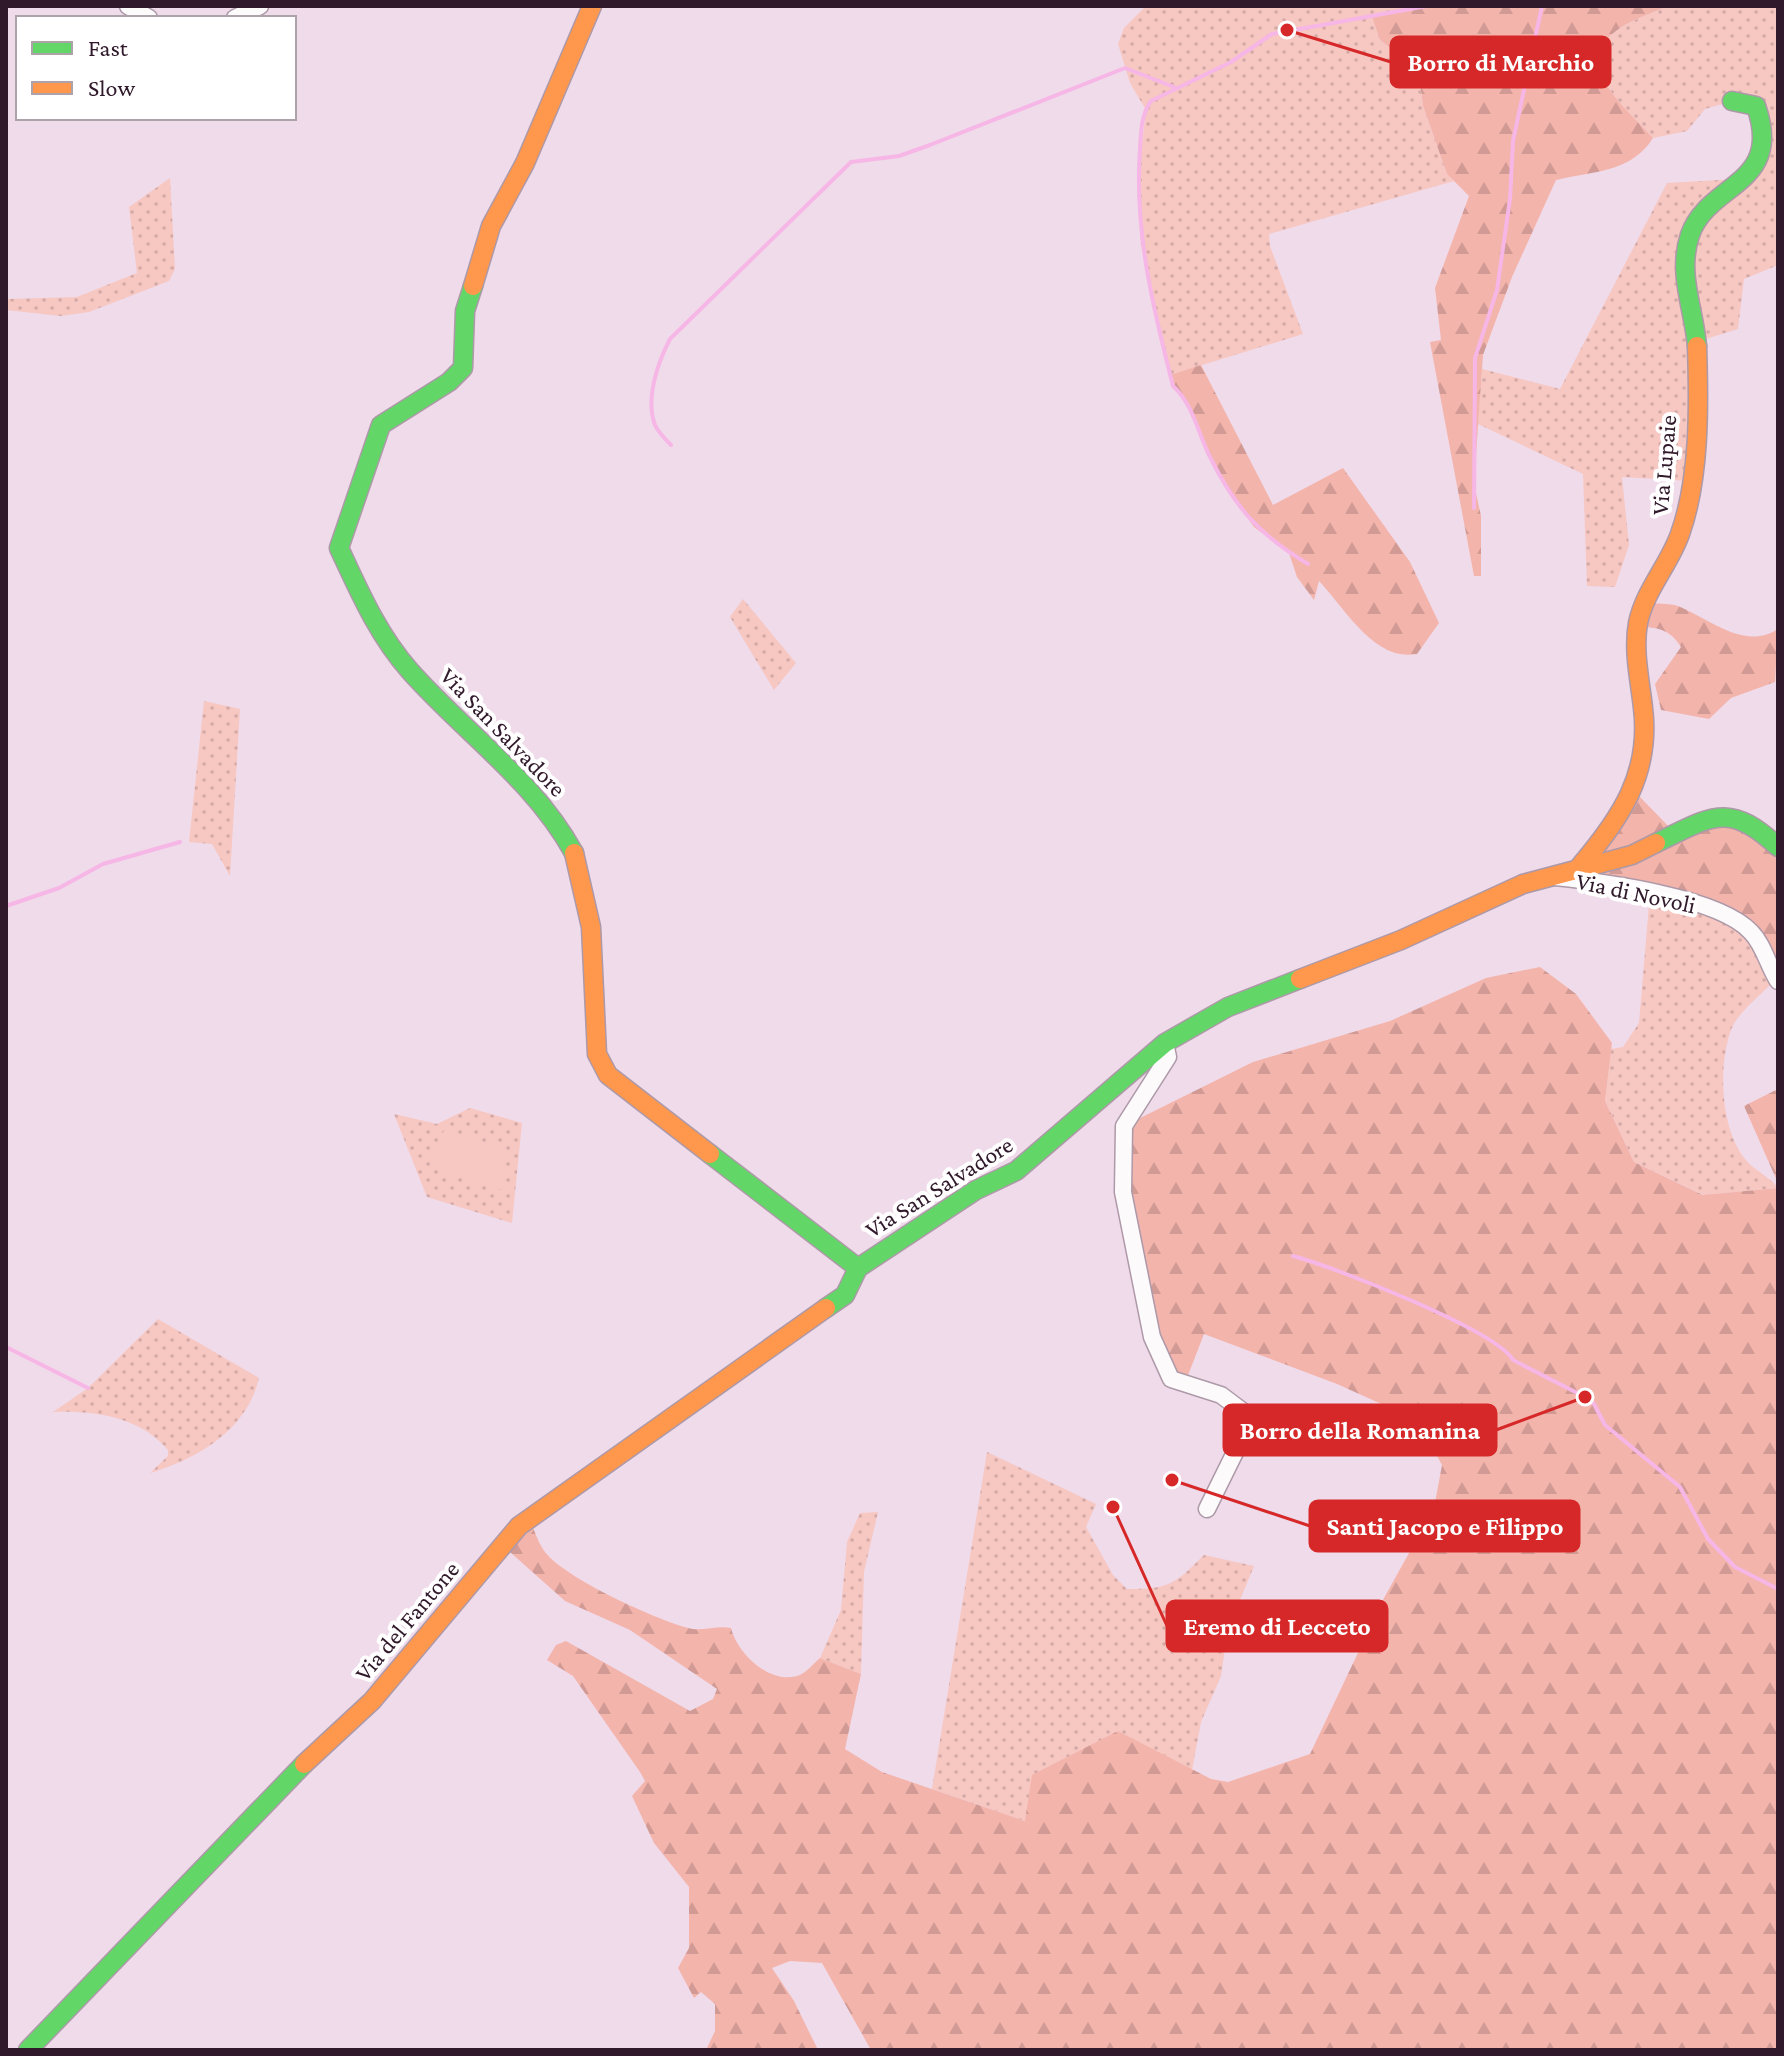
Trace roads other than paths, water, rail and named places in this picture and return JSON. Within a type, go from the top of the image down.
[{"type":"street","points":[[128,6],[146,16]]},
{"type":"street","points":[[239,16],[260,6]]},
{"type":"street","name":"Via San Salvadore","points":[[592,6],[525,163],[491,226],[465,311],[463,368],[449,382],[381,425],[339,548],[364,602],[407,668],[553,817],[574,853],[589,894],[597,1054],[608,1075],[839,1250],[858,1268],[976,1190],[1016,1171],[1165,1043],[1228,1007],[1401,940],[1523,884],[1555,877]]},
{"type":"street","name":"Via Lupaie","points":[[1580,866],[1617,823],[1636,782],[1645,750],[1637,627],[1674,553],[1683,523],[1690,461],[1697,353],[1684,264],[1686,247],[1695,222],[1719,199],[1756,178],[1765,166],[1770,149],[1765,118],[1756,106],[1732,101]]},
{"type":"street","name":"Via Lupaie","points":[[1555,877],[1580,866],[1632,855],[1706,819],[1731,816],[1754,824],[1778,847]]},
{"type":"street","name":"Via di Novoli","points":[[1555,877],[1689,900],[1740,922],[1753,933],[1778,981]]},
{"type":"street","points":[[1165,1043],[1168,1057],[1124,1126],[1123,1192],[1152,1337],[1171,1379],[1221,1395],[1249,1416],[1249,1424],[1207,1509]]},
{"type":"street","name":"Via del Fantone","points":[[28,2050],[300,1768],[372,1701],[519,1526],[845,1295],[858,1268]]},
{"type":"waterway","points":[[1308,564],[1262,531],[1239,505],[1210,457],[1186,401],[1173,386],[1152,298],[1143,239],[1139,179],[1143,118],[1151,101],[1231,62],[1272,34],[1427,6]]},
{"type":"waterway","points":[[1474,508],[1475,358],[1497,290],[1510,199],[1513,141],[1542,6]]},
{"type":"waterway","points":[[671,445],[655,425],[651,404],[657,369],[670,339],[851,162],[899,156],[1125,68],[1174,87]]},
{"type":"waterway","points":[[6,906],[59,888],[103,864],[180,842]]},
{"type":"waterway","points":[[1293,1256],[1411,1300],[1477,1332],[1513,1360],[1585,1397],[1594,1404],[1605,1425],[1680,1487],[1708,1539],[1735,1567],[1778,1589]]},
{"type":"waterway","points":[[6,1347],[88,1388]]},
{"type":"place","name":"Borro di Marchio","points":[[1287,30]]},
{"type":"place","name":"Borro della Romanina","points":[[1585,1397]]},
{"type":"place","name":"Santi Jacopo e Filippo","points":[[1172,1480]]},
{"type":"place","name":"Eremo di Lecceto","points":[[1113,1507]]}]
